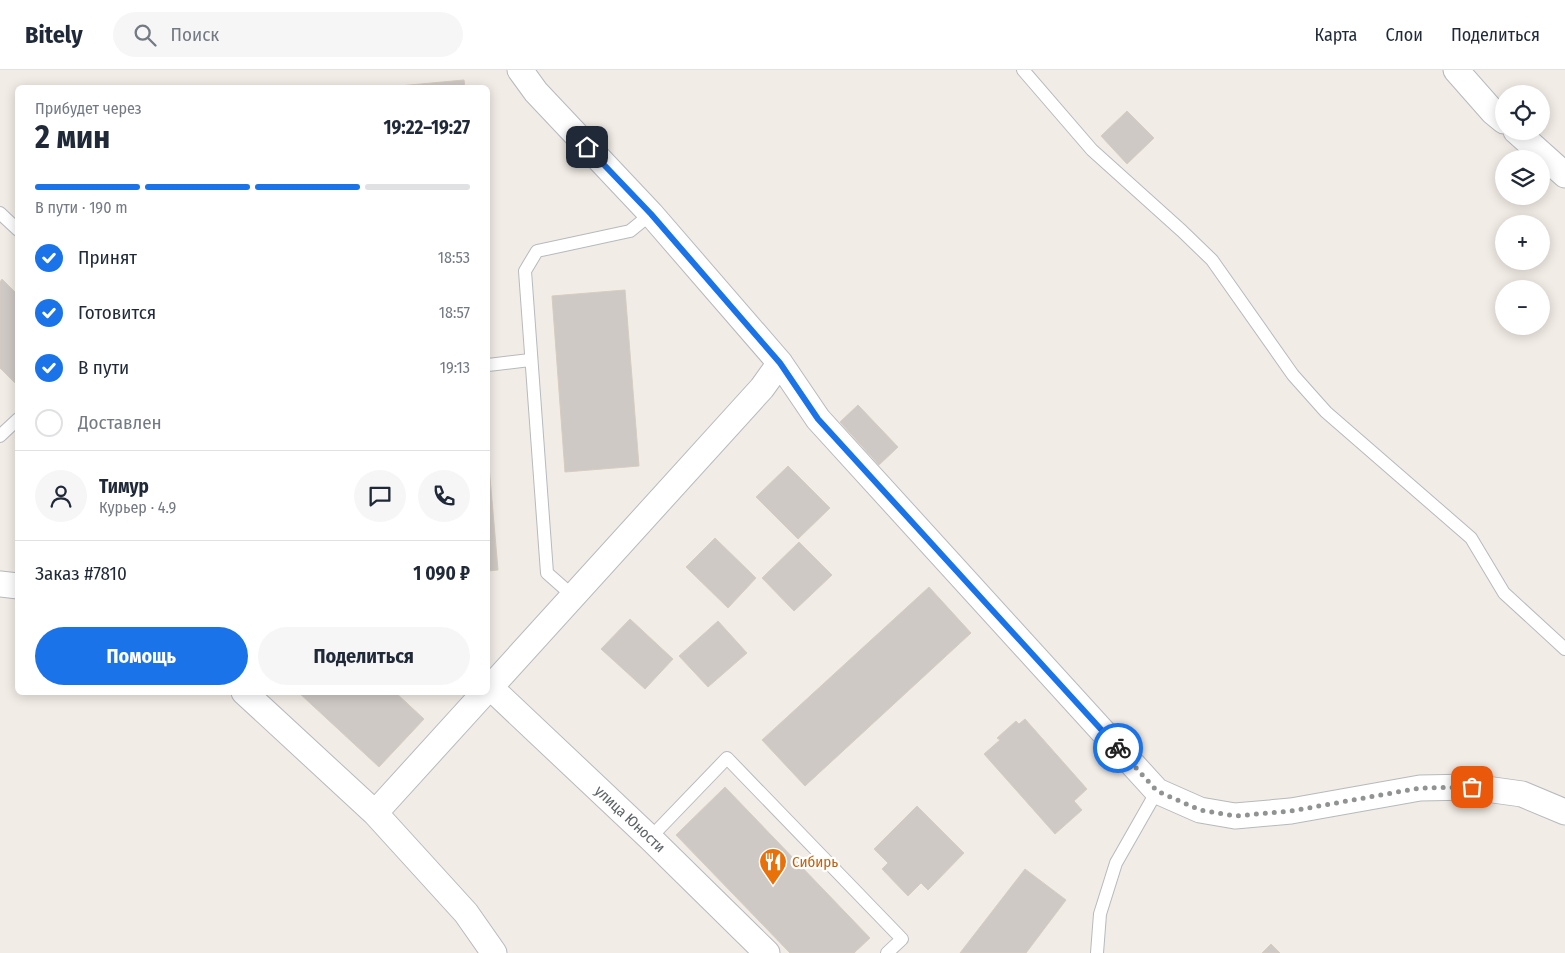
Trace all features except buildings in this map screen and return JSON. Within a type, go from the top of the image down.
[{"type":"street","points":[[520,70],[536,92],[651,214],[780,363],[818,419],[1157,791],[1200,810],[1235,816],[1291,811],[1420,788],[1472,787],[1522,794],[1565,812]]},
{"type":"street","points":[[1456,70],[1495,114]]},
{"type":"street","points":[[1526,140],[1565,175]]},
{"type":"street","points":[[490,687],[762,388],[780,363]]},
{"type":"street","points":[[0,584],[15,586]]},
{"type":"street","name":"улица Юности","points":[[490,691],[650,838],[768,953]]},
{"type":"street","points":[[247,695],[375,813],[466,913],[494,953]]},
{"type":"street","points":[[375,813],[483,695]]},
{"type":"lane","points":[[1022,70],[1092,150],[1212,260],[1292,375],[1326,412],[1471,538],[1504,593],[1565,650]]},
{"type":"lane","points":[[0,213],[15,227]]},
{"type":"lane","points":[[573,596],[547,573],[525,271],[537,251],[630,231],[651,214]]},
{"type":"lane","points":[[490,365],[530,360]]},
{"type":"lane","points":[[0,436],[15,422]]},
{"type":"lane","points":[[650,838],[727,758],[902,939],[887,953]]},
{"type":"lane","points":[[1097,953],[1100,914],[1116,863],[1157,791]]},
{"type":"way so far","points":[[1118,748],[1157,791],[1200,810],[1235,816],[1291,811],[1420,788],[1472,787]]},
{"type":"place","name":"Сибирь","points":[[773,886]]},
{"type":"route","points":[[587,147],[651,214],[780,363],[818,419],[1118,748]]}]
